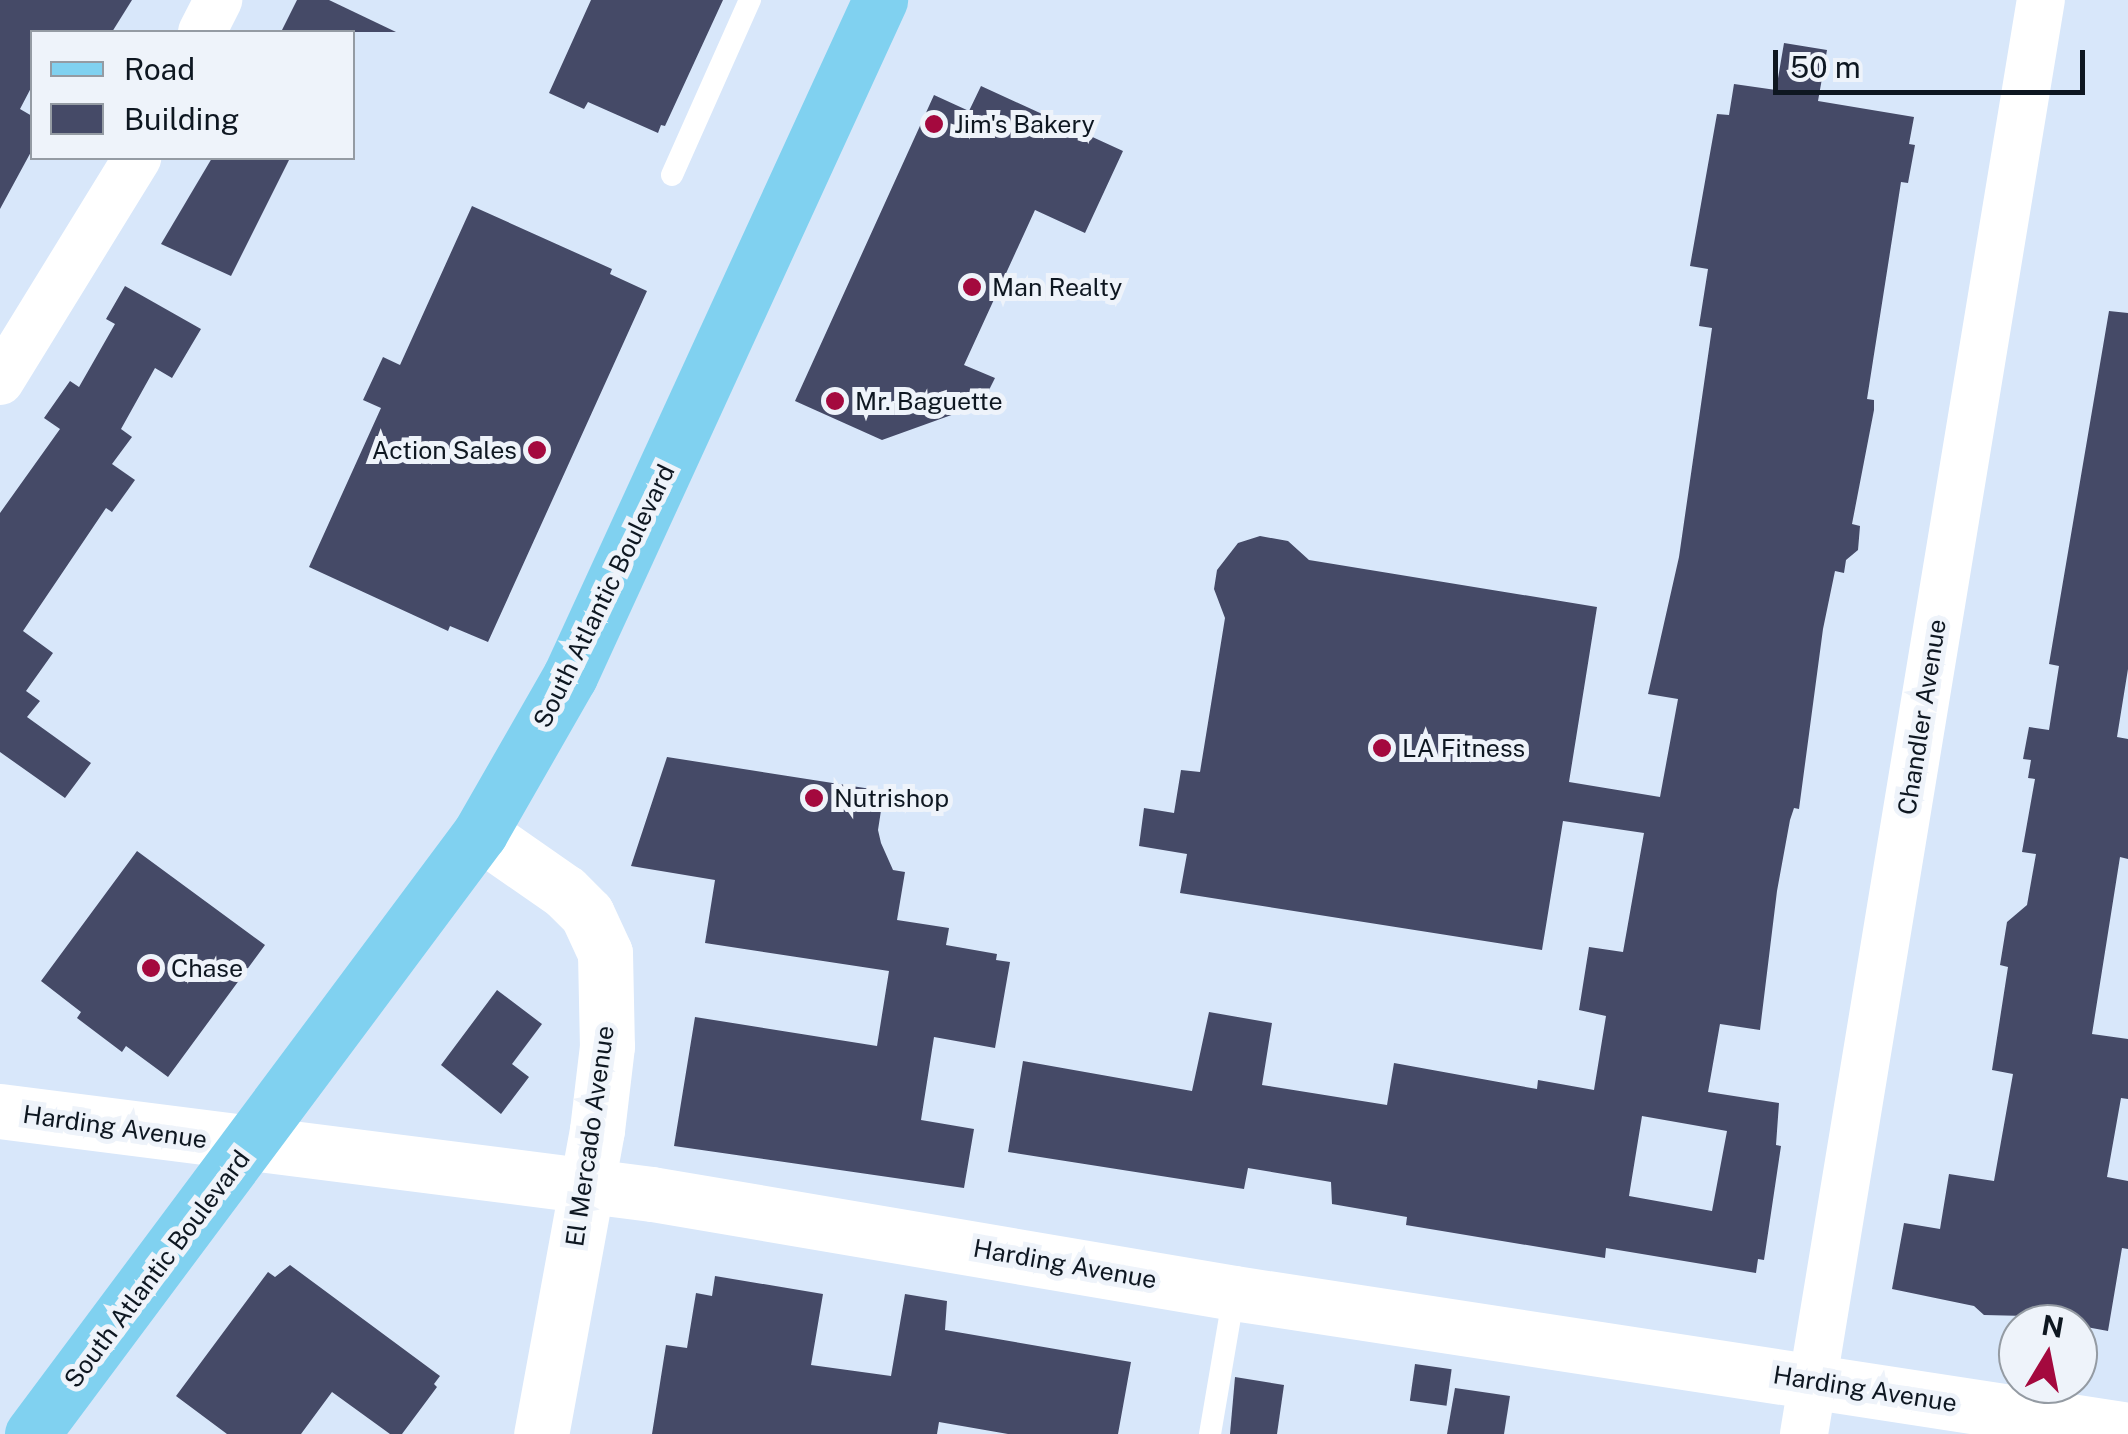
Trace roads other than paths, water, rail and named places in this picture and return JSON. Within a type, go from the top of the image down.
[{"type":"main road","name":"South Atlantic Boulevard","points":[[32,1434],[480,833],[570,676],[880,0]]},
{"type":"street","points":[[203,30],[218,0]]},
{"type":"street","name":"Chandler Avenue","points":[[1804,1434],[2040,0]]},
{"type":"street","points":[[0,381],[136,160]]},
{"type":"street","name":"El Mercado Avenue","points":[[480,833],[565,892],[588,914],[605,953],[607,1046],[586,1186],[538,1412]]},
{"type":"street","name":"Harding Avenue","points":[[0,1111],[586,1186],[1234,1293],[2128,1430]]},
{"type":"lane","points":[[672,175],[750,0]]},
{"type":"lane","points":[[1210,1434],[1234,1293]]},
{"type":"place","name":"Jim's Bakery","points":[[934,124]]},
{"type":"place","name":"Man Realty","points":[[972,287]]},
{"type":"place","name":"Mr. Baguette","points":[[835,401]]},
{"type":"place","name":"Action Sales","points":[[537,450]]},
{"type":"place","name":"LA Fitness","points":[[1382,748]]},
{"type":"place","name":"Nutrishop","points":[[814,798]]},
{"type":"place","name":"Chase","points":[[151,968]]}]
